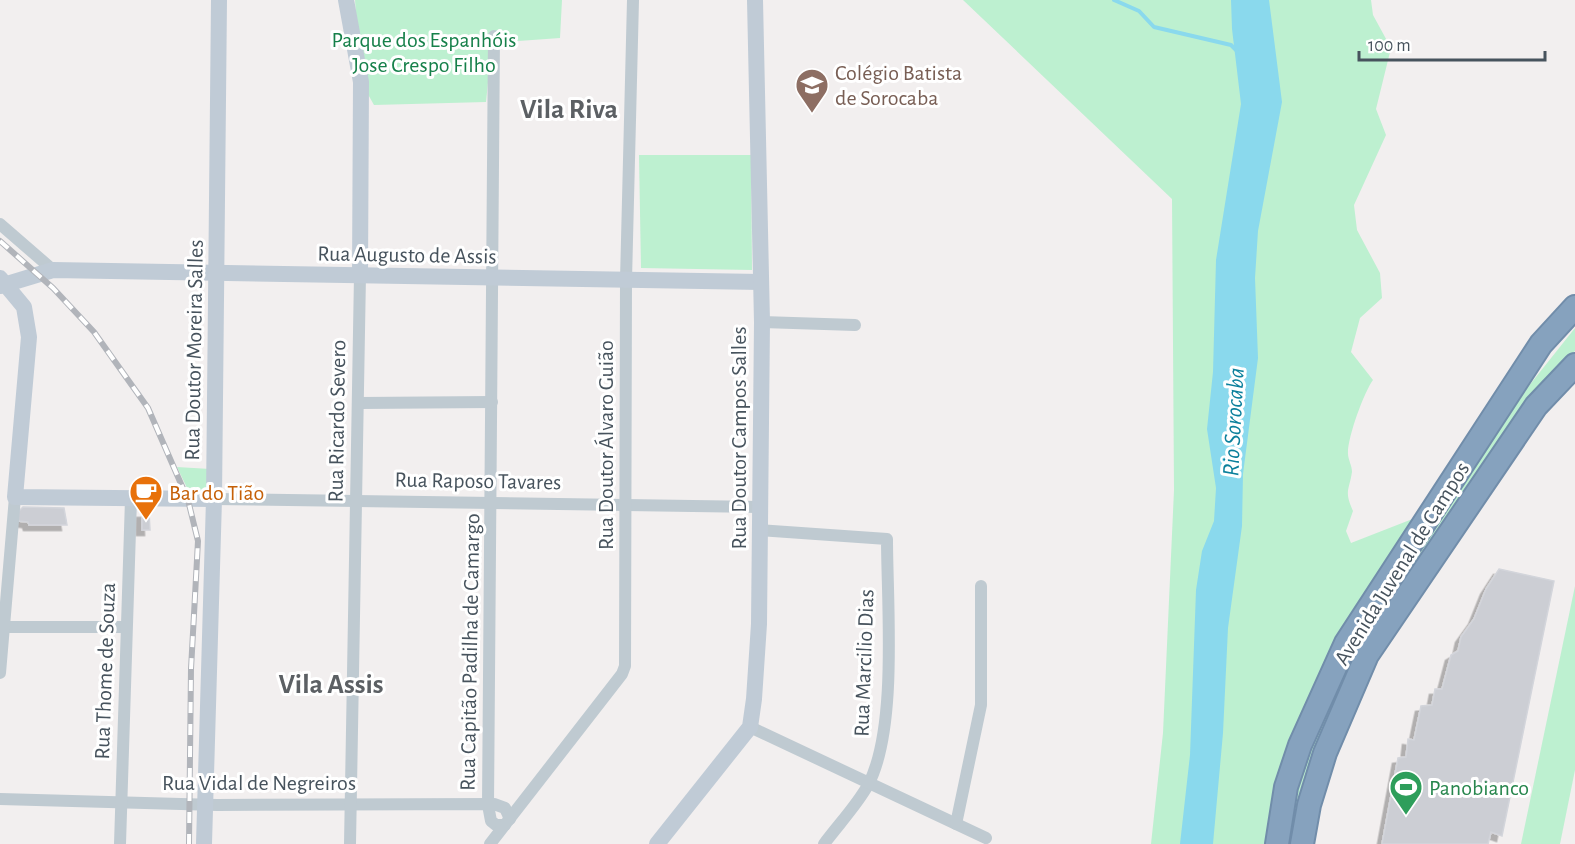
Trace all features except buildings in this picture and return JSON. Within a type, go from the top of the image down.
[{"type":"highway","name":"Avenida Juvenal de Campos","points":[[1277,844],[1286,787],[1300,745],[1346,643],[1541,344],[1570,314]]},
{"type":"highway","name":"Avenida Juvenal de Campos","points":[[1302,844],[1309,805],[1325,753],[1367,655],[1536,406],[1575,365]]},
{"type":"main road","name":"Rua Doutor Moreira Salles","points":[[204,844],[214,521],[219,0]]},
{"type":"main road","name":"Rua Ricardo Severo","points":[[346,0],[361,82],[360,275]]},
{"type":"main road","name":"Rua Doutor Campos Salles","points":[[750,726],[759,624],[762,322],[755,0]]},
{"type":"main road","name":"Rua Augusto de Assis","points":[[2,282],[53,270],[761,282]]},
{"type":"main road","points":[[2,282],[24,307],[29,337],[15,497]]},
{"type":"main road","name":"Rua Raposo Tavares","points":[[15,497],[214,499]]},
{"type":"main road","points":[[195,500],[206,506],[214,521]]},
{"type":"main road","points":[[658,844],[750,726]]},
{"type":"street","name":"Rua Doutor Álvaro Guião","points":[[490,844],[622,674],[625,666],[626,279],[633,0]]},
{"type":"street","name":"Rua Capitão Padilha de Camargo","points":[[494,36],[488,804],[491,821],[496,825],[507,822]]},
{"type":"street","points":[[0,224],[53,270]]},
{"type":"street","name":"Rua Ricardo Severo","points":[[350,844],[360,403],[360,275]]},
{"type":"street","points":[[762,322],[855,325]]},
{"type":"street","points":[[360,403],[492,402]]},
{"type":"street","points":[[0,673],[2,627],[15,497]]},
{"type":"street","name":"Rua Thome de Souza","points":[[120,844],[130,499]]},
{"type":"street","name":"Rua Raposo Tavares","points":[[214,499],[760,507]]},
{"type":"street","name":"Rua Marcilio Dias","points":[[760,530],[887,538],[886,712],[880,751],[868,784],[824,844]]},
{"type":"street","points":[[956,824],[981,705],[981,586]]},
{"type":"street","points":[[2,627],[125,627]]},
{"type":"street","points":[[750,726],[868,784],[986,838]]},
{"type":"street","name":"Rua Vidal de Negreiros","points":[[0,799],[204,804],[488,804]]},
{"type":"green space","name":"Parque dos Espanhóis Jose Crespo Filho","points":[[355,0],[562,0],[560,38],[492,43],[486,102],[374,105],[361,82]]},
{"type":"green space","points":[[963,0],[1371,0],[1373,15],[1391,48],[1376,109],[1386,135],[1354,205],[1357,230],[1380,273],[1382,298],[1360,318],[1351,352],[1373,380],[1357,416],[1348,447],[1352,472],[1348,495],[1353,511],[1346,531],[1351,543],[1415,518],[1355,613],[1271,844],[1151,844],[1163,733],[1174,490],[1172,199]]},
{"type":"green space","points":[[639,155],[751,155],[752,270],[641,268]]},
{"type":"green space","points":[[1575,328],[1575,351],[1538,387],[1515,419],[1376,629],[1295,844],[1284,844],[1296,780],[1347,657],[1504,417]]},
{"type":"green space","points":[[177,467],[210,469],[206,494],[189,492]]},
{"type":"green space","points":[[1575,586],[1575,770],[1560,844],[1521,844]]},
{"type":"water","name":"Rio Sorocaba","points":[[1231,0],[1269,0],[1282,102],[1258,231],[1255,278],[1258,358],[1243,474],[1242,526],[1228,628],[1223,733],[1213,844],[1180,844],[1190,755],[1196,590],[1202,551],[1214,521],[1216,488],[1207,429],[1213,372],[1216,260],[1241,104]]},
{"type":"waterway","points":[[1114,0],[1139,11],[1154,27],[1231,45],[1237,51]]},
{"type":"railway","points":[[0,241],[53,288],[94,332],[148,408],[188,500],[198,541],[191,669],[189,844]]},
{"type":"place","name":"Colégio Batista de Sorocaba","points":[[812,114]]},
{"type":"place","name":"Bar do Tião","points":[[146,521]]},
{"type":"place","name":"Panobianco","points":[[1406,816]]},
{"type":"district","name":"Vila Riva","points":[[569,108]]},
{"type":"district","name":"Vila Assis","points":[[331,683]]}]
